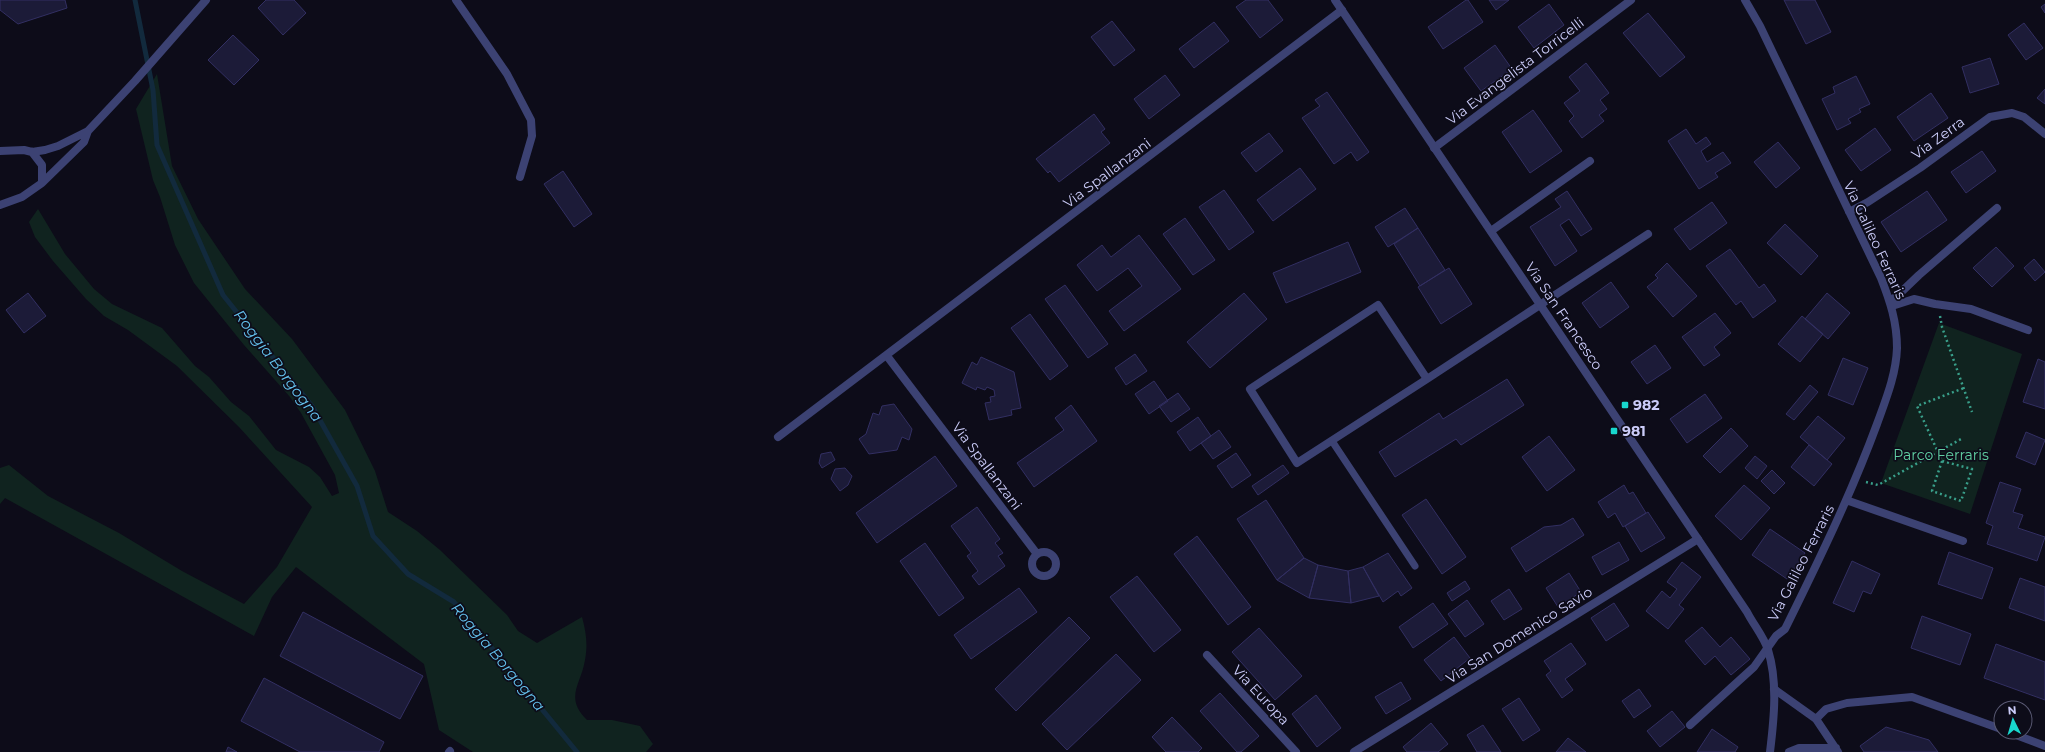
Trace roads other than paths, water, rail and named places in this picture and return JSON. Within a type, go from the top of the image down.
[{"type":"street","points":[[0,150],[24,150],[32,152],[58,146],[88,130],[135,81],[206,0]]},
{"type":"street","points":[[456,0],[507,74],[531,120],[532,136],[520,177]]},
{"type":"street","name":"Via San Francesco","points":[[1335,0],[1747,612],[1768,649]]},
{"type":"street","name":"Via Evangelista Torricelli","points":[[1434,148],[1631,0]]},
{"type":"street","name":"Via Galileo Ferraris","points":[[1690,725],[1754,667],[1776,636],[1785,629],[1855,480],[1894,377],[1897,348],[1891,303],[1760,26],[1745,0]]},
{"type":"street","name":"Via Spallanzani","points":[[778,437],[887,356],[1342,10]]},
{"type":"street","name":"Via Zerra","points":[[1848,212],[1868,202],[1913,172],[1990,117],[2012,113],[2024,117],[2045,134]]},
{"type":"street","points":[[0,205],[22,197],[42,183],[84,142],[88,130]]},
{"type":"street","points":[[32,152],[42,165],[42,183]]},
{"type":"street","points":[[1491,231],[1590,161]]},
{"type":"street","points":[[1891,303],[1919,275],[1998,208]]},
{"type":"street","points":[[1427,379],[1378,305],[1250,389],[1297,464],[1427,379],[1540,304],[1648,234]]},
{"type":"street","points":[[1891,303],[1914,299],[1941,305],[1971,309],[2028,330]]},
{"type":"street","name":"Via Spallanzani","points":[[887,356],[1037,554]]},
{"type":"street","points":[[1846,500],[1963,541]]},
{"type":"street","name":"Via San Domenico Savio","points":[[1354,752],[1698,539]]},
{"type":"street","points":[[1768,649],[1774,689],[1773,731],[1770,752]]},
{"type":"street","name":"Via Europa","points":[[1207,655],[1296,752]]},
{"type":"street","points":[[1774,689],[1816,720],[1837,750]]},
{"type":"street","points":[[1816,720],[1826,709],[1847,703],[1912,697],[1993,726]]},
{"type":"street","points":[[2029,740],[2045,746]]},
{"type":"street","points":[[1789,752],[1799,748],[1837,750]]},
{"type":"lane","points":[[1332,441],[1415,566]]},
{"type":"waterway","name":"Roggia Borgogna","points":[[135,0],[153,90],[157,145],[223,295],[312,406],[357,486],[373,536],[408,574],[454,602],[577,752]]},
{"type":"place","name":"982","points":[[1625,405]]},
{"type":"place","name":"981","points":[[1614,431]]},
{"type":"park label","name":"Parco Ferraris","points":[[1941,455]]}]
